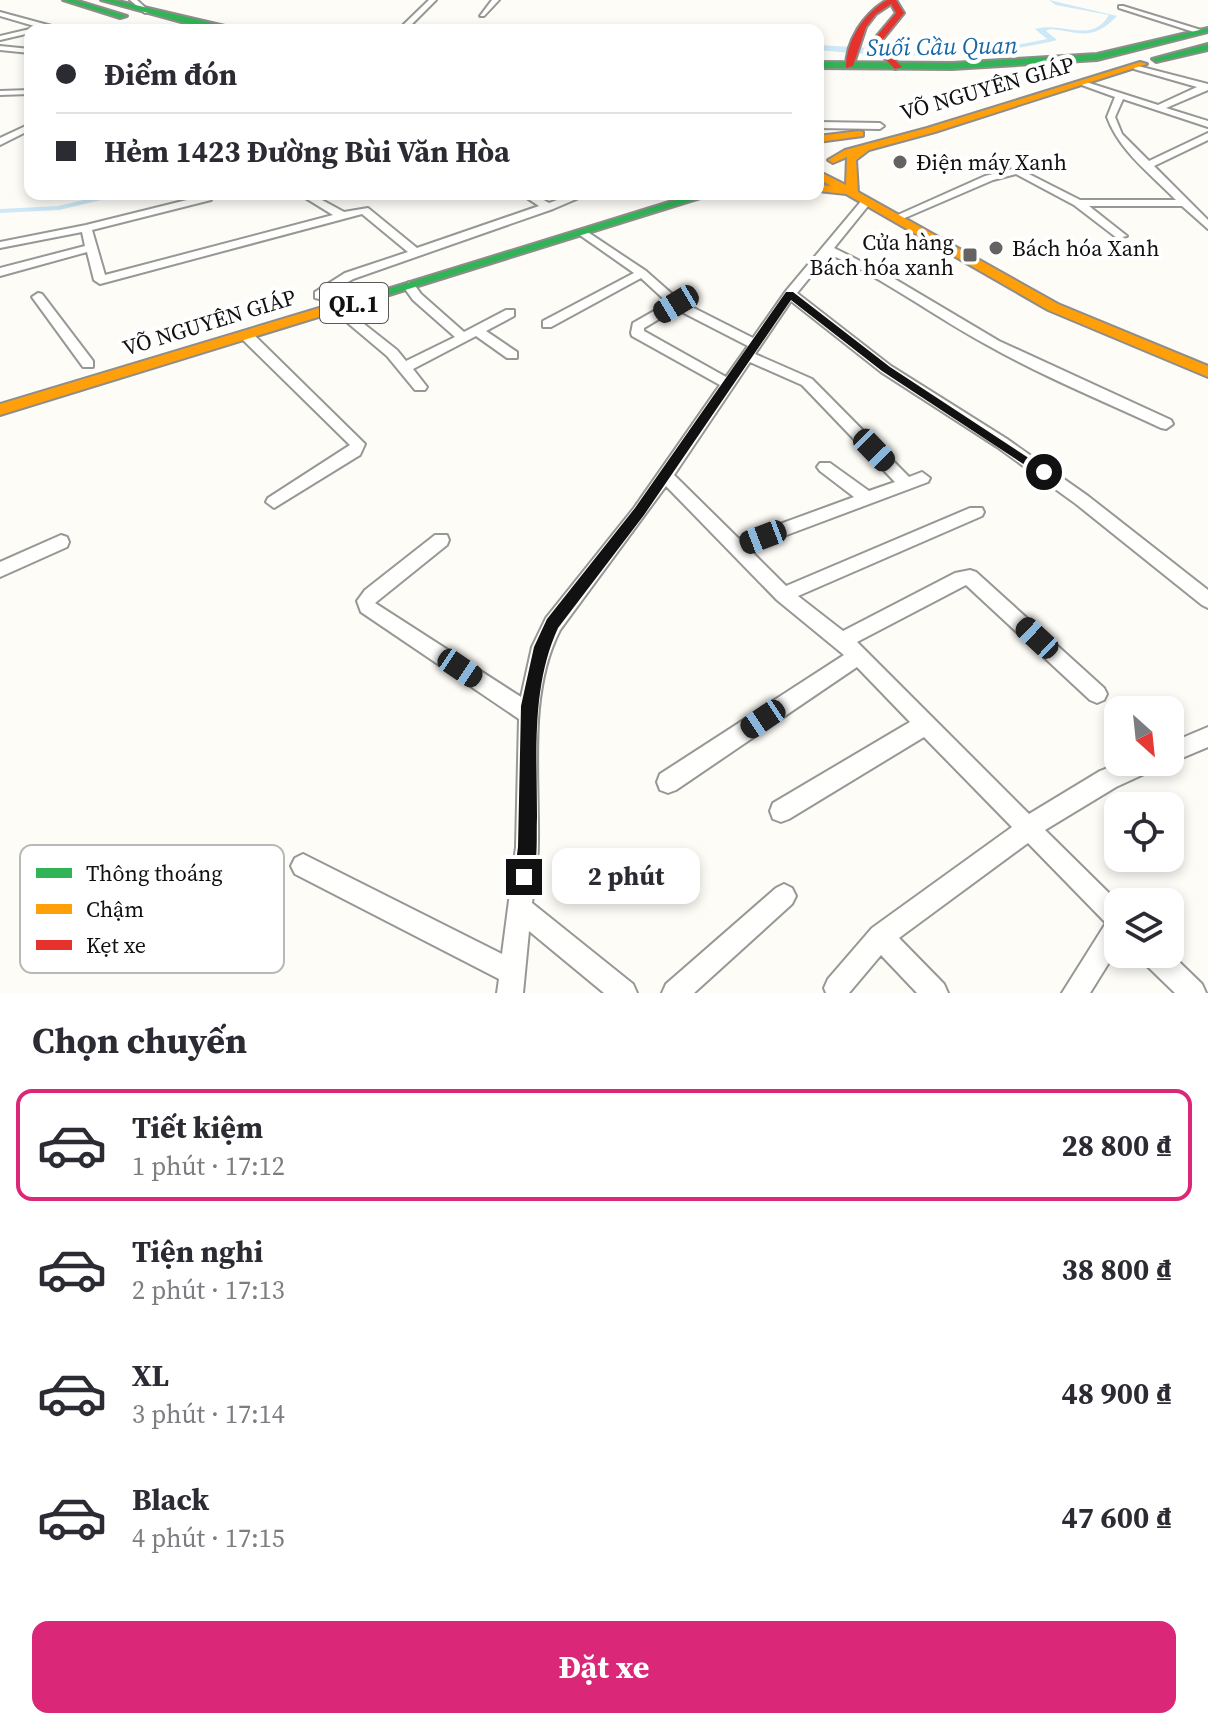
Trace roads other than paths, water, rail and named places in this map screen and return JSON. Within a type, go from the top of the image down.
[{"type":"main road","points":[[67,0],[159,24]]},
{"type":"main road","points":[[105,0],[214,24]]},
{"type":"main road","points":[[869,55],[873,10],[892,0]]},
{"type":"main road","points":[[824,64],[869,55],[1104,65],[1206,36]]},
{"type":"main road","points":[[824,74],[962,75],[1104,65],[1156,59],[1206,36]]},
{"type":"main road","name":"VÕ NGUYÊN GIÁP","points":[[950,104],[1104,65],[1156,59]]},
{"type":"main road","name":"VÕ NGUYÊN GIÁP","points":[[862,141],[1104,65]]},
{"type":"main road","name":"VÕ NGUYÊN GIÁP","points":[[824,164],[880,126],[905,117]]},
{"type":"main road","points":[[824,139],[862,141],[851,159],[856,195]]},
{"type":"main road","points":[[824,168],[856,195],[1053,307],[1208,372]]},
{"type":"main road","name":"VÕ NGUYÊN GIÁP","points":[[81,366],[640,200]]},
{"type":"main road","name":"VÕ NGUYÊN GIÁP","points":[[0,410],[688,200]]},
{"type":"street","points":[[408,24],[433,0]]},
{"type":"street","points":[[482,15],[496,0]]},
{"type":"street","points":[[1121,7],[1206,36]]},
{"type":"street","points":[[0,14],[35,24]]},
{"type":"street","points":[[0,38],[24,32]]},
{"type":"street","points":[[0,48],[24,50]]},
{"type":"street","points":[[1104,65],[1207,87]]},
{"type":"street","points":[[1104,65],[1120,96],[1208,124]]},
{"type":"street","points":[[1159,108],[1207,87]]},
{"type":"street","points":[[0,93],[24,92]]},
{"type":"street","points":[[1120,96],[1111,117],[1118,135],[1206,222]]},
{"type":"street","points":[[824,125],[880,126]]},
{"type":"street","points":[[0,142],[24,130]]},
{"type":"street","points":[[1146,166],[1206,138]]},
{"type":"street","points":[[896,218],[989,178],[1017,171],[1078,203],[1121,236]]},
{"type":"street","points":[[303,866],[511,983],[527,847],[529,714],[534,670],[553,624],[665,475],[790,294],[828,249],[856,195]]},
{"type":"street","points":[[0,245],[199,200]]},
{"type":"street","points":[[316,200],[343,216]]},
{"type":"street","points":[[537,200],[549,207]]},
{"type":"street","points":[[319,295],[339,280],[567,200]]},
{"type":"street","points":[[1078,203],[1184,203]]},
{"type":"street","points":[[86,228],[97,278],[105,280],[367,212],[416,253]]},
{"type":"street","points":[[582,233],[642,273],[676,304],[807,382],[914,481],[737,547]]},
{"type":"street","points":[[0,272],[90,248]]},
{"type":"street","points":[[828,249],[897,283],[970,331],[1004,349],[1166,424]]},
{"type":"street","points":[[547,324],[642,273]]},
{"type":"street","points":[[409,286],[417,297],[464,338]]},
{"type":"street","points":[[790,294],[886,369],[1002,443],[1204,591]]},
{"type":"street","points":[[38,297],[81,366]]},
{"type":"street","points":[[676,304],[638,326],[637,333],[727,383]]},
{"type":"street","points":[[336,308],[392,353],[420,387]]},
{"type":"street","points":[[406,367],[510,313]]},
{"type":"street","points":[[478,331],[512,355]]},
{"type":"street","points":[[246,335],[359,447],[274,502]]},
{"type":"street","points":[[825,467],[867,498]]},
{"type":"street","points":[[665,475],[783,595],[858,656],[1104,905]]},
{"type":"street","points":[[783,595],[976,512]]},
{"type":"street","points":[[441,540],[371,595],[366,601],[367,607],[529,714]]},
{"type":"street","points":[[0,570],[61,542]]},
{"type":"street","points":[[842,641],[961,578],[970,577],[1097,694]]},
{"type":"street","points":[[668,782],[858,656]]},
{"type":"street","points":[[781,811],[926,724]]},
{"type":"street","points":[[1184,747],[1208,737]]},
{"type":"street","points":[[837,988],[881,937],[1026,829],[1115,776]]},
{"type":"street","points":[[675,993],[784,896]]},
{"type":"street","points":[[520,908],[624,993]]},
{"type":"street","points":[[881,937],[935,993]]},
{"type":"street","points":[[1075,993],[1104,948]]},
{"type":"street","points":[[1167,968],[1193,993]]},
{"type":"water","name":"Suối Cầu Quan","points":[[1049,0],[1117,16],[1093,32],[1050,29],[1046,31],[1057,40],[998,51],[908,55],[824,50],[824,45],[933,50],[990,48],[1047,39],[1035,29],[1045,27],[1094,29],[1109,15],[1056,5]]},
{"type":"waterway","name":"Suối Cầu Quan","points":[[0,211],[59,208],[92,200]]},
{"type":"place","name":"Điện máy Xanh","points":[[900,162]]},
{"type":"place","name":"Bách hóa Xanh","points":[[996,248]]},
{"type":"place","name":"Cửa hàng Bách hóa xanh","points":[[970,255]]}]
